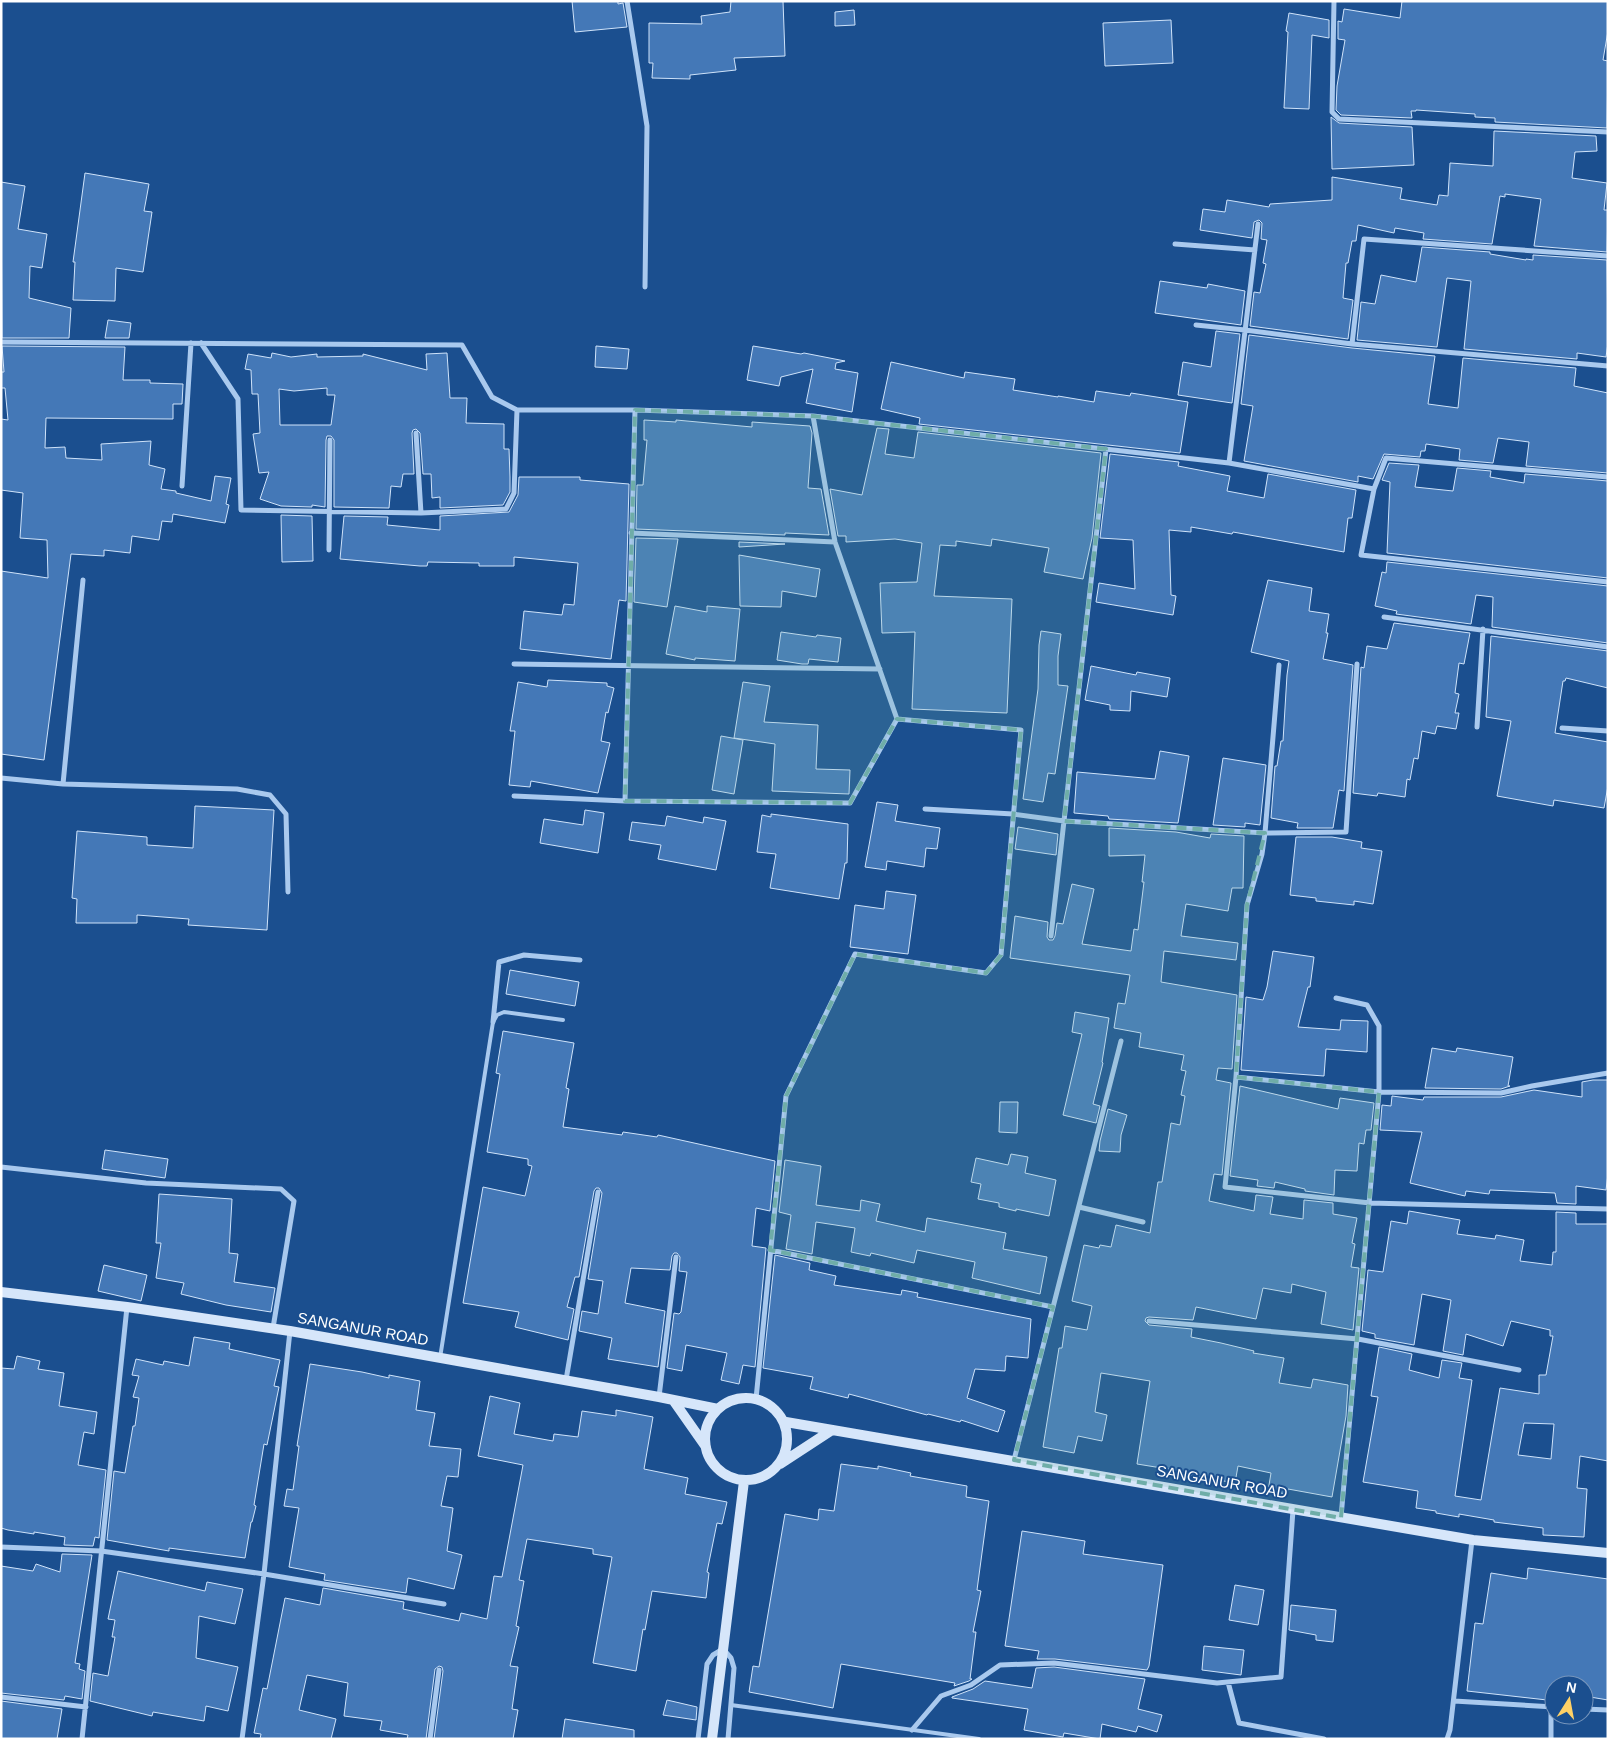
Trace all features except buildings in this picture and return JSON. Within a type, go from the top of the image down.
[{"type":"main road","name":"SANGANUR ROAD","points":[[1,1292],[127,1307],[274,1328],[718,1409]]},
{"type":"main road","points":[[780,1464],[786,1452],[788,1439],[786,1422],[769,1405],[756,1399],[743,1398],[730,1402],[718,1409],[710,1420],[705,1433],[706,1447],[710,1460],[718,1470],[730,1478],[744,1481],[770,1474],[780,1464],[832,1430]]},
{"type":"main road","points":[[672,1400],[706,1447]]},
{"type":"main road","name":"SANGANUR ROAD","points":[[786,1422],[1472,1540],[1608,1553]]},
{"type":"main road","points":[[712,1739],[744,1481]]},
{"type":"street","points":[[627,1],[647,126],[645,287]]},
{"type":"street","points":[[1334,1],[1332,112],[1340,119],[1608,132]]},
{"type":"street","points":[[1229,463],[1258,224]]},
{"type":"street","points":[[1352,344],[1364,239],[1608,256]]},
{"type":"street","points":[[1175,244],[1255,250]]},
{"type":"street","points":[[1196,325],[1352,344],[1608,366]]},
{"type":"street","points":[[1,342],[462,345],[492,397],[517,410],[635,410],[813,416],[1229,463],[1374,489]]},
{"type":"street","points":[[182,486],[191,343]]},
{"type":"street","points":[[201,343],[238,399],[241,510],[421,513],[506,509],[514,493],[517,410]]},
{"type":"street","points":[[625,801],[630,533],[635,410]]},
{"type":"street","points":[[514,796],[625,801],[850,803],[897,719],[834,542],[813,416]]},
{"type":"street","points":[[416,433],[421,513]]},
{"type":"street","points":[[329,550],[330,440]]},
{"type":"street","points":[[1051,936],[1106,449]]},
{"type":"street","points":[[1608,477],[1386,458],[1374,489],[1361,555],[1608,582]]},
{"type":"street","points":[[630,533],[834,542]]},
{"type":"street","points":[[63,784],[83,580]]},
{"type":"street","points":[[1384,617],[1608,647]]},
{"type":"street","points":[[1477,727],[1483,629]]},
{"type":"street","points":[[514,664],[880,669]]},
{"type":"street","points":[[925,809],[1265,833],[1346,832],[1357,664]]},
{"type":"street","points":[[1279,665],[1265,833],[1262,854],[1247,906],[1236,1077],[1225,1187],[1370,1203],[1608,1209]]},
{"type":"street","points":[[756,1399],[786,1096],[855,954],[986,973],[1001,955],[1021,730],[897,719]]},
{"type":"street","points":[[1562,728],[1608,731]]},
{"type":"street","points":[[1,778],[63,784],[237,789],[270,795],[286,814],[288,892]]},
{"type":"street","points":[[493,1022],[499,962],[524,955],[580,960]]},
{"type":"street","points":[[1336,998],[1367,1004],[1379,1026],[1379,1092],[1341,1518]]},
{"type":"street","points":[[1014,1460],[1121,1041]]},
{"type":"street","points":[[1236,1077],[1379,1092],[1501,1093],[1608,1074]]},
{"type":"street","points":[[1,1167],[146,1184],[281,1189],[294,1201],[274,1328]]},
{"type":"street","points":[[566,1380],[598,1192]]},
{"type":"street","points":[[1079,1207],[1143,1222]]},
{"type":"street","points":[[770,1250],[1053,1307]]},
{"type":"street","points":[[659,1397],[676,1257]]},
{"type":"street","points":[[82,1739],[127,1307]]},
{"type":"street","points":[[1149,1321],[1358,1339],[1519,1370]]},
{"type":"street","points":[[242,1739],[264,1574],[290,1331]]},
{"type":"street","points":[[912,1730],[941,1696],[971,1685],[1000,1665],[1054,1663],[1217,1683],[1281,1677],[1293,1510]]},
{"type":"street","points":[[1448,1739],[1472,1540]]},
{"type":"street","points":[[1,1547],[101,1551],[264,1574],[444,1604]]},
{"type":"street","points":[[698,1739],[707,1664],[713,1655],[723,1649],[731,1658],[734,1668],[728,1739]]},
{"type":"street","points":[[430,1739],[439,1670]]},
{"type":"street","points":[[1228,1682],[1239,1723],[1324,1739]]},
{"type":"street","points":[[1,1697],[86,1707]]},
{"type":"street","points":[[1454,1701],[1544,1707]]},
{"type":"street","points":[[1594,1709],[1608,1710]]},
{"type":"street","points":[[1551,1725],[1551,1739]]},
{"type":"lane","points":[[440,1358],[493,1022],[497,1015],[504,1012],[563,1020]]},
{"type":"lane","points":[[731,1705],[979,1739]]},
{"type":"highlighted area","points":[[635,410],[813,416],[1106,449],[1064,821],[1265,833],[1247,905],[1236,1077],[1379,1092],[1341,1518],[1014,1460],[1053,1307],[770,1250],[786,1096],[855,954],[986,973],[1001,955],[1021,730],[897,719],[850,803],[625,801]]}]
